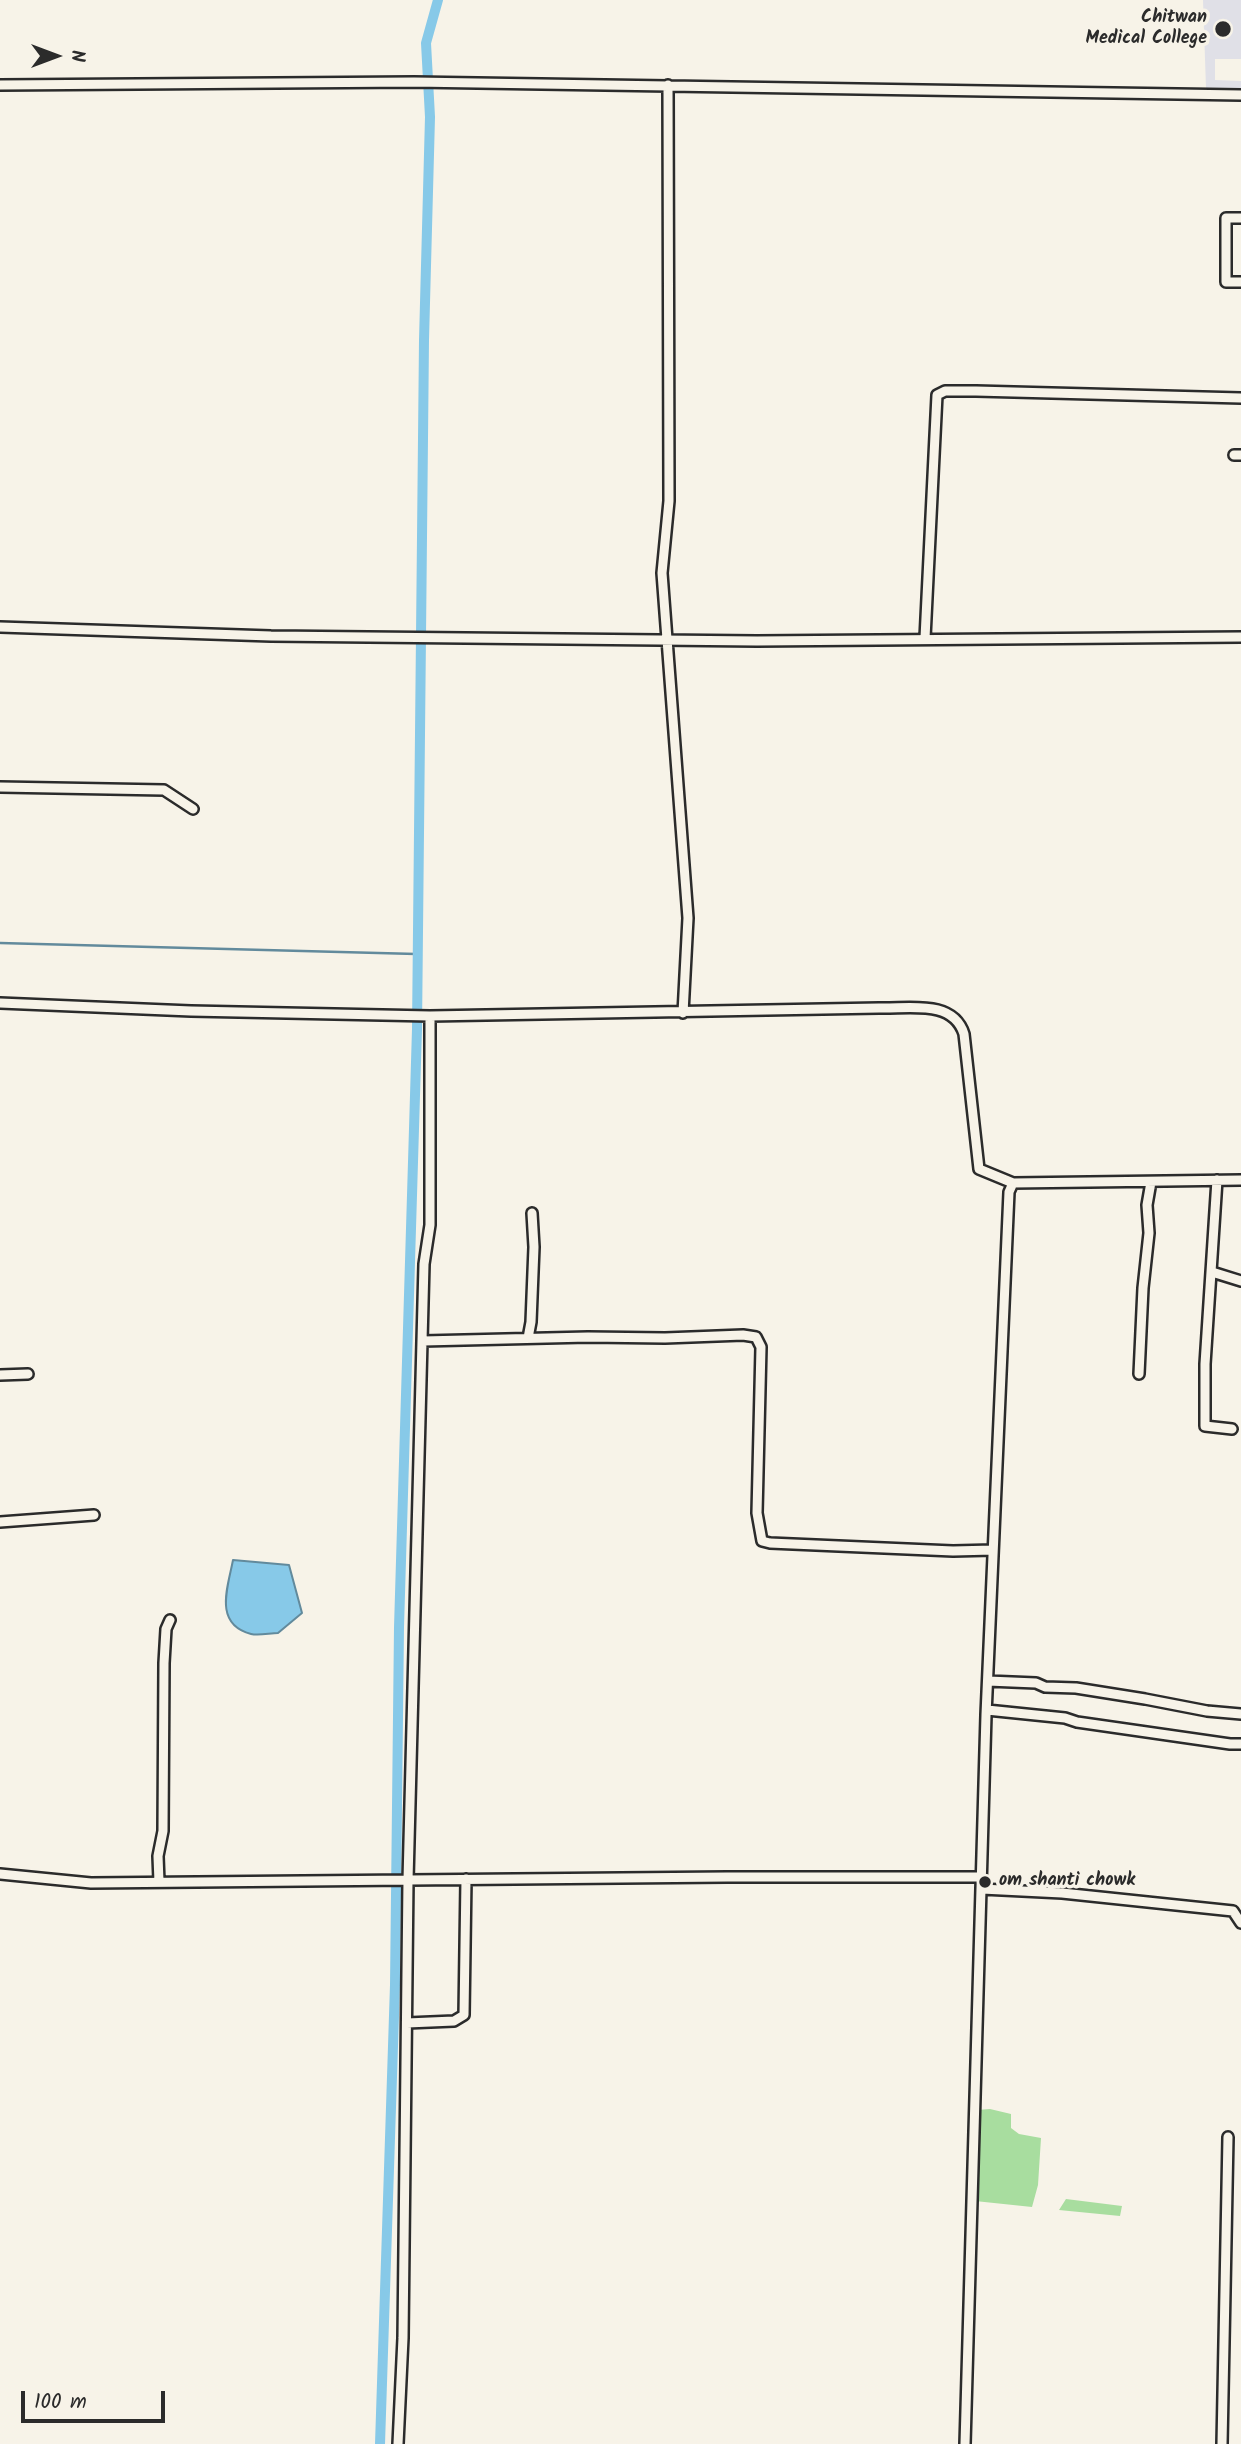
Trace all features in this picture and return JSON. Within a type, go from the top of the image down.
[{"type":"street","points":[[0,85],[414,82],[1241,95]]},
{"type":"street","points":[[668,85],[669,501],[662,573],[688,918],[683,1013]]},
{"type":"street","points":[[1241,218],[1226,218],[1226,282],[1241,282]]},
{"type":"street","points":[[925,638],[937,395],[945,391],[976,391],[1241,398]]},
{"type":"street","points":[[0,627],[257,636],[757,641],[1241,637]]},
{"type":"street","points":[[0,788],[164,790],[194,809]]},
{"type":"street","points":[[0,1003],[191,1012],[426,1016],[878,1008],[944,1010],[956,1017],[964,1034],[979,1169],[1013,1183],[1241,1180]]},
{"type":"street","points":[[398,2444],[403,2338],[408,1880],[424,1264],[430,1225],[426,1016]]},
{"type":"street","points":[[1217,1180],[1205,1364],[1205,1426],[1232,1429]]},
{"type":"street","points":[[1139,1374],[1149,1233],[1147,1205],[1151,1182]]},
{"type":"street","points":[[965,2444],[988,1681],[1009,1192],[1013,1183]]},
{"type":"street","points":[[528,1338],[534,1247],[532,1213]]},
{"type":"street","points":[[1212,1272],[1241,1281]]},
{"type":"street","points":[[423,1340],[743,1335],[756,1337],[761,1347],[757,1513],[762,1541],[861,1547],[993,1550]]},
{"type":"street","points":[[0,1375],[28,1374]]},
{"type":"street","points":[[0,1522],[93,1515]]},
{"type":"street","points":[[159,1882],[158,1856],[163,1831],[164,1663],[166,1629],[170,1619]]},
{"type":"street","points":[[988,1681],[1076,1688],[1207,1711],[1241,1714]]},
{"type":"street","points":[[987,1710],[1065,1718],[1149,1733],[1241,1744]]},
{"type":"street","points":[[0,1874],[91,1883],[982,1877]]},
{"type":"street","points":[[407,2022],[454,2021],[464,2015],[466,1879]]},
{"type":"street","points":[[982,1889],[1062,1893],[1233,1910],[1241,1923]]},
{"type":"street","points":[[1222,2444],[1228,2137]]},
{"type":"shaded area","name":"Chitwan Medical College","points":[[1203,0],[1241,0],[1241,59],[1215,59],[1215,80],[1241,81],[1241,89],[1206,88]]},
{"type":"green space","points":[[990,2109],[1011,2114],[1011,2128],[1019,2134],[1041,2138],[1038,2185],[1032,2207],[975,2201],[977,2110]]},
{"type":"green space","points":[[1066,2199],[1122,2206],[1120,2216],[1059,2210]]},
{"type":"water","points":[[233,1560],[289,1565],[302,1613],[278,1633],[254,1635],[239,1629],[231,1622],[226,1603]]},
{"type":"waterway","points":[[380,2444],[395,1985],[399,1627],[417,1029],[424,340],[430,117],[426,43],[438,0]]},
{"type":"waterway","points":[[0,943],[416,954]]},
{"type":"place","name":"Chitwan Medical College","points":[[1223,29]]},
{"type":"place","name":"om shanti chowk","points":[[985,1882]]}]
